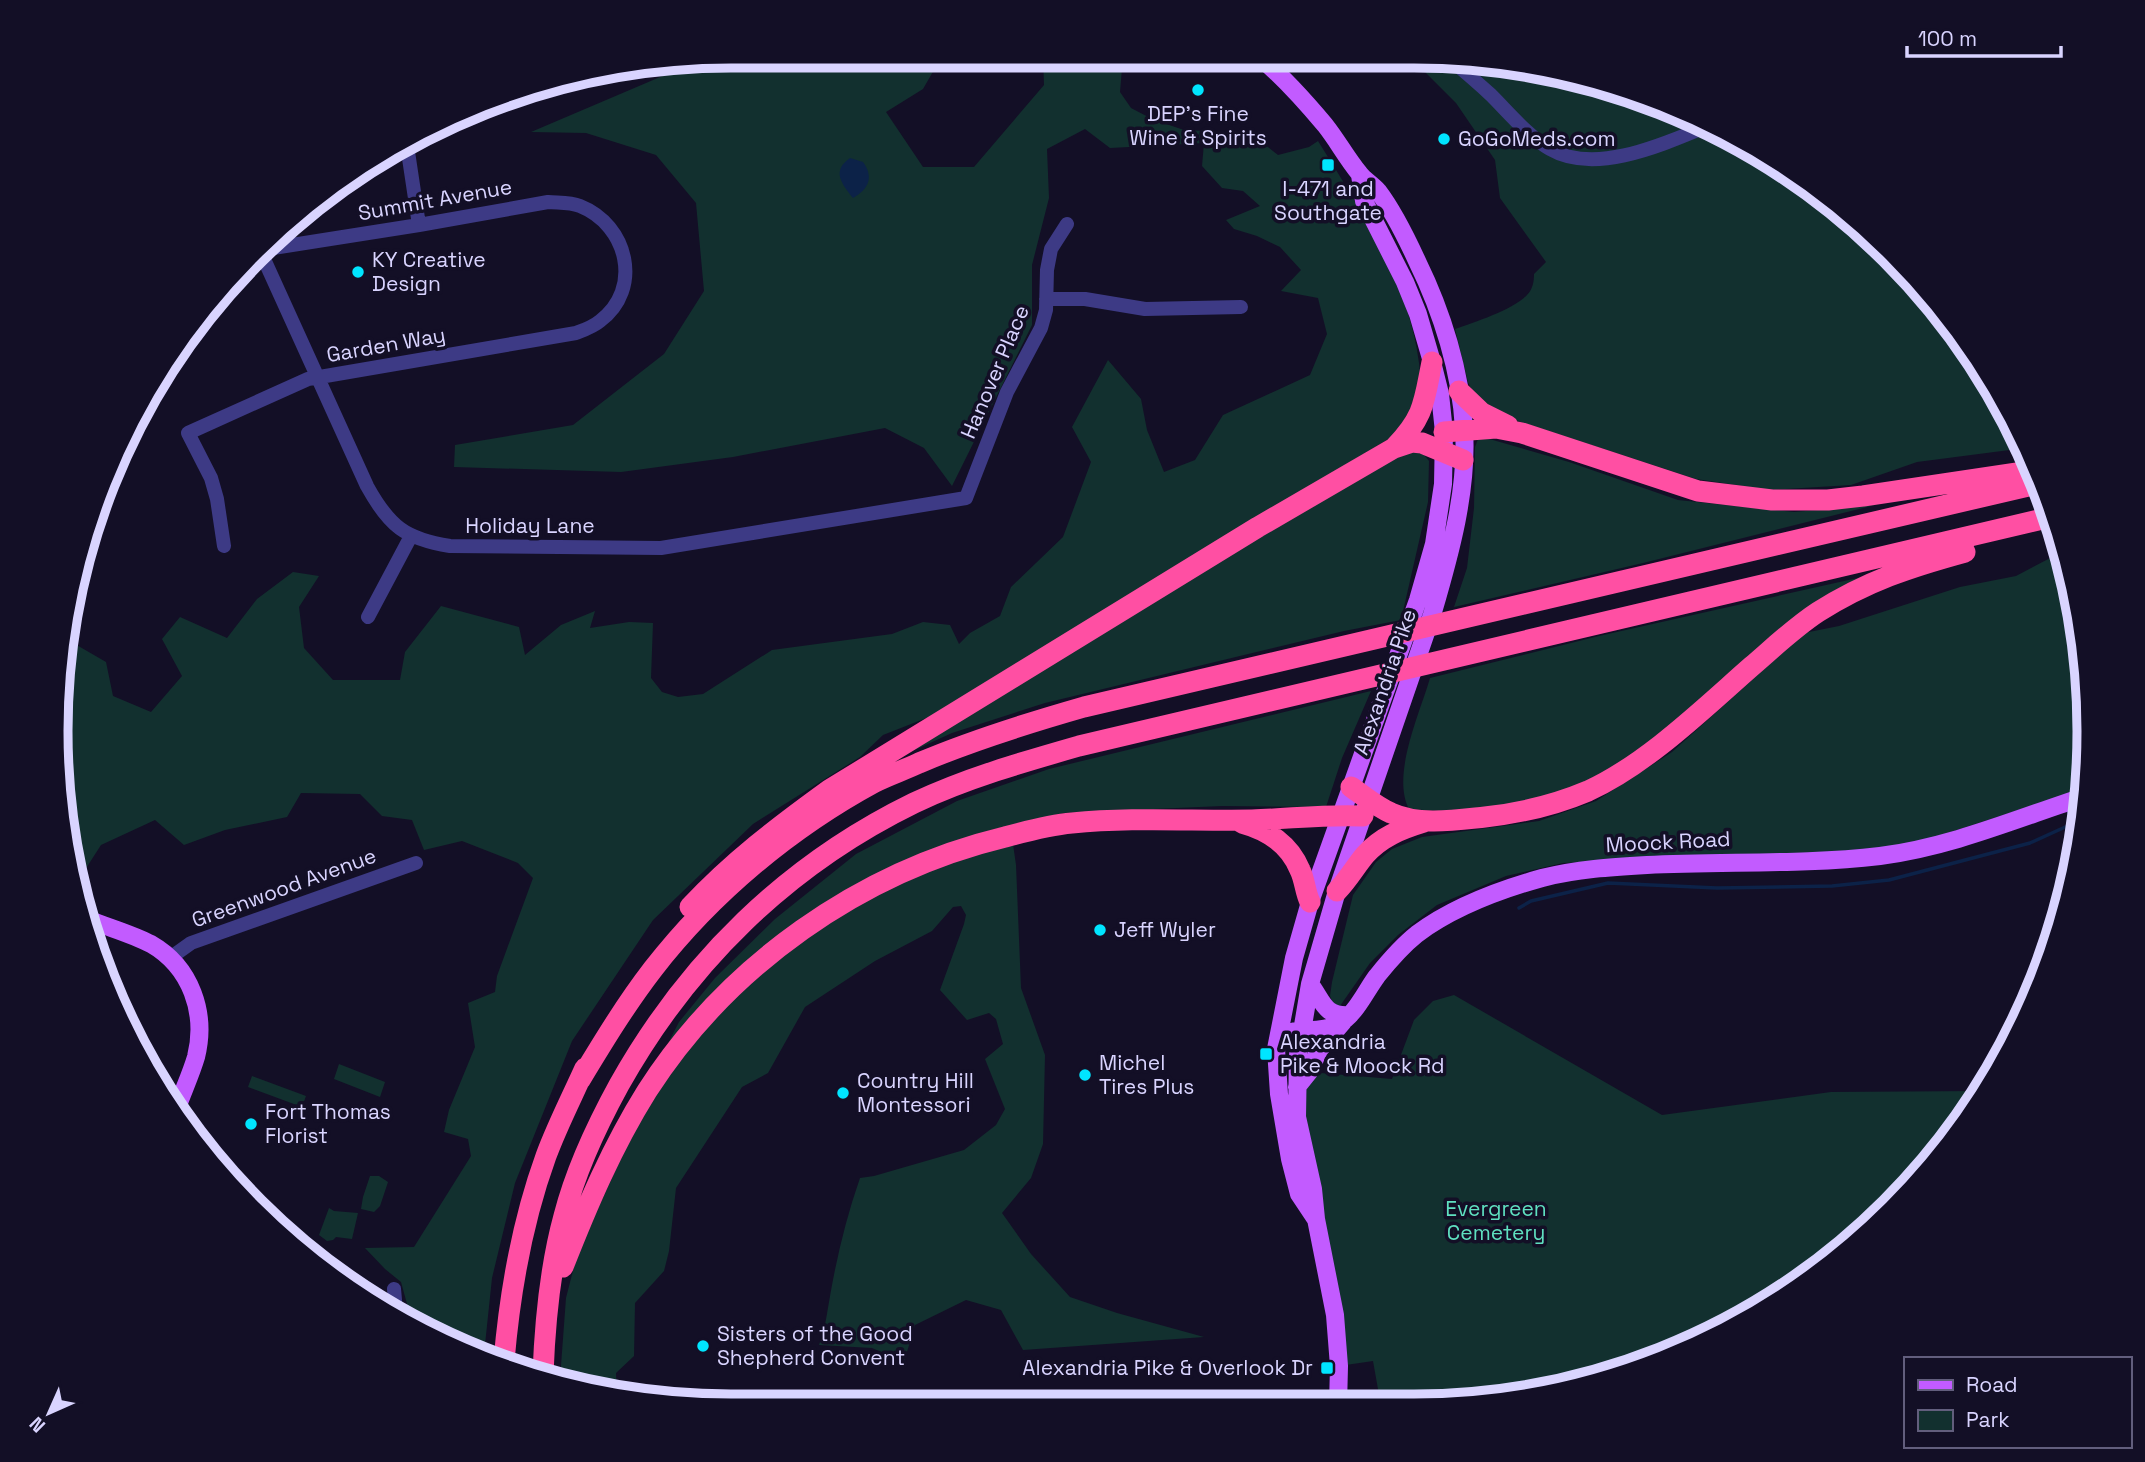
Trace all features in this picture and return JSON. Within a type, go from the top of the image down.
[{"type":"highway","points":[[1394,448],[1408,434],[1421,413],[1426,400],[1432,362]]},
{"type":"highway","points":[[1459,391],[1482,413],[1522,433]]},
{"type":"highway","points":[[505,1354],[509,1307],[526,1224],[546,1156],[580,1080],[623,992],[652,951],[719,876],[762,839],[829,790],[1225,547],[1394,448],[1412,442],[1454,443],[1496,428],[1522,433],[1698,491],[1772,500],[1828,500],[2024,472]]},
{"type":"highway","points":[[580,1080],[611,1029],[653,969],[704,911],[767,854],[817,817],[877,781],[1004,730],[1084,707],[2029,486]]},
{"type":"highway","points":[[544,1366],[555,1256],[564,1215],[589,1143],[631,1063],[654,1027],[710,956],[744,919],[849,839],[913,804],[975,778],[1079,746],[2042,519]]},
{"type":"highway","points":[[548,1308],[579,1225],[608,1159],[648,1090],[674,1054],[746,975],[809,925],[870,888],[912,867],[991,840],[1072,823],[1341,815],[1361,801],[1407,819],[1428,820],[1507,815],[1534,809],[1589,790],[1634,764],[1816,613],[1860,588],[1890,574],[1991,545],[2043,521]]},
{"type":"highway","points":[[1230,820],[1257,827],[1276,838],[1291,853],[1301,871],[1310,902]]},
{"type":"highway","points":[[1338,891],[1367,853],[1382,839],[1428,820]]},
{"type":"main road","name":"Alexandria Pike","points":[[1271,68],[1325,126],[1360,175],[1377,190],[1404,235],[1421,268],[1446,331],[1459,391],[1454,443],[1443,484],[1427,570],[1310,984],[1302,1030],[1297,1117],[1313,1189],[1316,1219],[1335,1315],[1338,1394]]},
{"type":"main road","name":"Alexandria Pike","points":[[1360,175],[1364,201],[1418,314],[1454,443]]},
{"type":"main road","name":"Alexandria Pike","points":[[1316,1219],[1299,1194],[1283,1127],[1276,1049],[1294,958],[1310,902],[1341,815],[1361,801]]},
{"type":"main road","name":"Moock Road","points":[[1297,1087],[1319,1050],[1350,1015],[1397,953],[1417,934],[1446,915],[1474,902],[1541,878],[1606,867],[1879,856],[1915,850],[2072,804]]},
{"type":"main road","points":[[97,923],[150,944],[170,958],[191,987],[200,1026],[196,1055],[180,1099]]},
{"type":"main road","points":[[1310,984],[1331,1013],[1350,1015]]},
{"type":"main road","points":[[1280,1026],[1302,1030],[1328,1028],[1340,1024],[1350,1015]]},
{"type":"street","points":[[1463,71],[1550,149],[1565,155],[1588,159],[1624,156],[1695,131]]},
{"type":"street","points":[[408,153],[419,225]]},
{"type":"street","name":"Summit Avenue","points":[[278,247],[548,202],[578,205],[602,219]]},
{"type":"street","name":"Garden Way","points":[[224,546],[211,478],[188,433],[308,379],[560,337],[591,327],[608,315],[615,305],[625,278],[620,244],[613,229],[602,219]]},
{"type":"street","name":"Hanover Place","points":[[966,498],[1007,392],[1041,328],[1046,310],[1047,270],[1051,249],[1067,224]]},
{"type":"street","name":"Holiday Lane","points":[[264,260],[376,503],[390,520],[420,541],[450,546],[661,548],[966,498]]},
{"type":"street","points":[[1046,299],[1085,299],[1145,309],[1241,307]]},
{"type":"street","points":[[368,617],[411,536]]},
{"type":"street","name":"Greenwood Avenue","points":[[170,958],[191,943],[416,863]]},
{"type":"street","points":[[394,1289],[395,1302]]},
{"type":"green space","points":[[731,68],[935,68],[923,89],[886,112],[923,167],[974,167],[1044,85],[1043,68],[1122,68],[1120,92],[1131,108],[1154,120],[1184,130],[1250,133],[1278,155],[1309,147],[1318,141],[1366,220],[1394,275],[1414,333],[1421,386],[1417,405],[1390,438],[929,717],[883,735],[860,757],[753,824],[653,920],[572,1041],[515,1183],[492,1278],[485,1346],[409,1310],[401,1282],[365,1248],[414,1247],[471,1156],[468,1139],[444,1132],[449,1110],[475,1047],[468,1003],[495,992],[497,976],[533,878],[518,863],[462,841],[424,850],[412,820],[382,816],[360,794],[301,793],[287,817],[225,830],[184,845],[155,820],[101,845],[84,872],[74,818],[68,731],[74,644],[106,662],[113,696],[151,712],[182,676],[162,639],[180,617],[227,638],[257,599],[293,572],[319,576],[299,607],[304,648],[333,680],[400,680],[405,652],[441,606],[519,627],[525,655],[561,625],[595,611],[590,628],[629,622],[653,623],[651,678],[662,692],[678,697],[703,694],[772,650],[892,634],[923,622],[950,625],[959,644],[970,633],[1000,616],[1011,587],[1063,537],[1091,462],[1072,427],[1108,360],[1141,399],[1147,430],[1164,472],[1195,460],[1223,415],[1310,375],[1327,334],[1318,298],[1281,291],[1301,270],[1280,247],[1234,229],[1226,220],[1260,206],[1243,191],[1222,188],[1202,166],[1204,143],[1110,148],[1085,129],[1047,149],[1049,198],[1032,265],[1032,325],[952,486],[924,448],[885,428],[733,457],[621,472],[454,467],[455,445],[573,425],[664,354],[704,291],[696,203],[656,155],[586,133],[531,132],[674,71]]},
{"type":"green space","points":[[1421,68],[1501,74],[1543,81],[1627,103],[1707,137],[1782,180],[1851,233],[1883,262],[1912,294],[1965,363],[2013,450],[1917,462],[1851,485],[1770,490],[1696,479],[1493,413],[1475,399],[1455,329],[1513,306],[1531,290],[1534,274],[1546,262],[1500,198],[1495,160],[1456,103]]},
{"type":"green space","points":[[1486,438],[1569,462],[1678,500],[1794,512],[1875,505],[1454,607],[1467,568],[1474,508],[1475,447],[1478,439]]},
{"type":"green space","points":[[1406,451],[1421,451],[1429,461],[1428,502],[1401,620],[1344,631],[1045,703],[952,733],[875,768],[938,728]]},
{"type":"green space","points":[[2053,556],[2071,644],[2075,688],[2077,731],[2073,792],[1932,838],[1859,854],[1688,857],[1563,863],[1506,876],[1437,905],[1398,935],[1370,963],[1340,1006],[1334,1005],[1330,996],[1332,982],[1353,895],[1376,862],[1392,849],[1422,837],[1539,821],[1596,801],[1672,752],[1804,633],[1839,626],[1960,587],[2016,576]]},
{"type":"green space","points":[[1871,575],[1634,756],[1589,783],[1523,805],[1439,811],[1409,809],[1404,795],[1405,762],[1430,678],[1599,636]]},
{"type":"green space","points":[[1371,691],[1342,758],[1326,807],[1222,806],[1063,813],[991,830],[889,867],[663,1053],[679,1022],[715,978],[775,919],[856,854],[957,801],[1049,769]]},
{"type":"green space","points":[[1013,844],[1021,988],[1045,1055],[1043,1144],[1031,1178],[1002,1213],[1031,1254],[1070,1297],[1204,1337],[1023,1350],[1001,1310],[966,1300],[915,1325],[904,1362],[872,1348],[819,1345],[842,1239],[860,1178],[964,1150],[996,1125],[1005,1109],[985,1059],[1003,1044],[996,1019],[989,1013],[967,1020],[940,990],[964,924],[966,915],[961,906],[953,907],[932,931],[875,961],[805,1007],[768,1073],[742,1087],[676,1188],[664,1271],[635,1303],[634,1356],[616,1373],[616,1383],[561,1371],[566,1298],[578,1251],[638,1122],[685,1050],[759,972],[823,924],[895,884],[949,861]]},
{"type":"green space","name":"Evergreen Cemetery","points":[[1454,995],[1662,1115],[1831,1092],[1970,1091],[1912,1168],[1883,1200],[1851,1229],[1782,1282],[1707,1325],[1627,1359],[1543,1381],[1457,1392],[1379,1394],[1373,1361],[1339,1366],[1297,1117],[1309,1072],[1392,1079],[1414,1020],[1433,1001]]},
{"type":"green space","points":[[339,1064],[385,1082],[380,1097],[334,1079]]},
{"type":"green space","points":[[252,1076],[306,1096],[302,1107],[248,1087]]},
{"type":"green space","points":[[370,1176],[379,1176],[388,1182],[380,1206],[374,1212],[361,1209]]},
{"type":"green space","points":[[329,1208],[334,1211],[358,1213],[352,1239],[336,1237],[327,1241],[319,1235]]},
{"type":"water","points":[[850,158],[863,162],[869,178],[863,191],[853,198],[840,178],[841,168]]},
{"type":"waterway","points":[[1519,908],[1531,901],[1608,883],[1717,888],[1832,886],[1889,880],[2030,843],[2070,825]]},
{"type":"place","name":"DEP's Fine Wine & Spirits","points":[[1198,90]]},
{"type":"place","name":"GoGoMeds.com","points":[[1444,139]]},
{"type":"place","name":"I-471 and Southgate","points":[[1328,165]]},
{"type":"place","name":"KY Creative Design","points":[[358,272]]},
{"type":"place","name":"Jeff Wyler","points":[[1100,930]]},
{"type":"place","name":"Alexandria Pike & Moock Rd","points":[[1266,1054]]},
{"type":"place","name":"Michel Tires Plus","points":[[1085,1075]]},
{"type":"place","name":"Country Hill Montessori","points":[[843,1093]]},
{"type":"place","name":"Fort Thomas Florist","points":[[251,1124]]},
{"type":"place","name":"Sisters of the Good Shepherd Convent","points":[[703,1346]]},
{"type":"place","name":"Alexandria Pike & Overlook Dr","points":[[1327,1368]]}]
